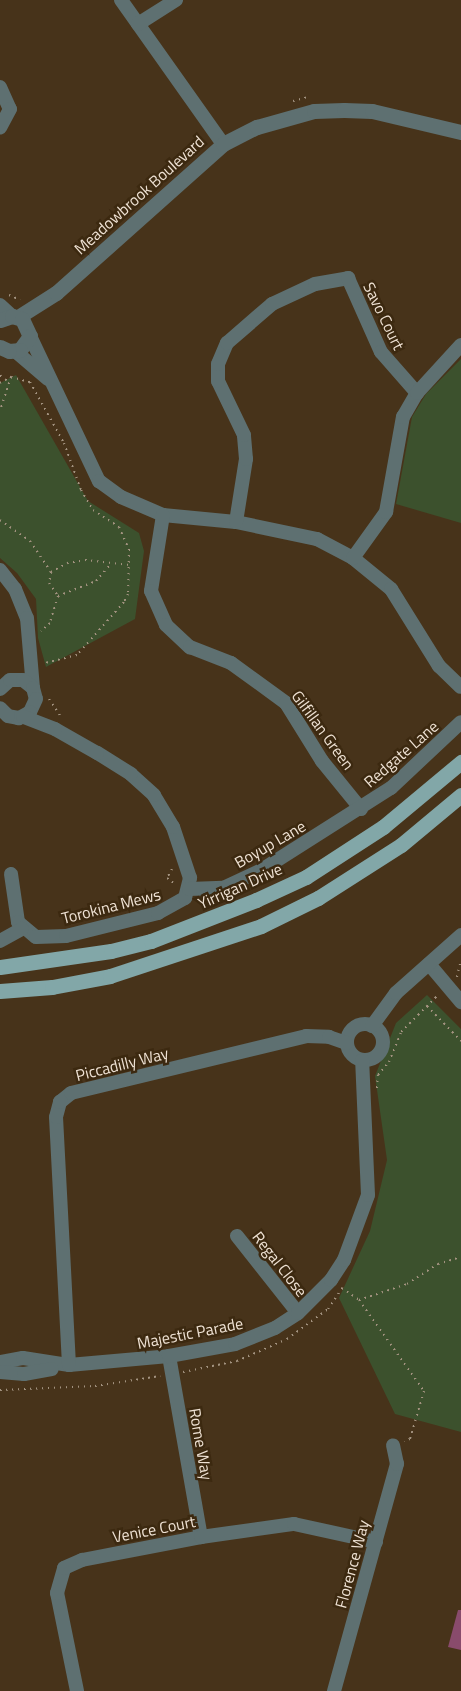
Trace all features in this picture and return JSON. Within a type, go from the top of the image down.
[{"type":"main road","name":"Yirrigan Drive","points":[[0,967],[131,946],[256,900],[306,877],[383,827],[461,762]]},
{"type":"main road","points":[[0,1001],[85,988],[110,976],[261,926],[318,898],[401,845],[461,795]]},
{"type":"main road","points":[[0,991],[52,987],[110,976]]},
{"type":"street","points":[[121,0],[223,144]]},
{"type":"street","points":[[138,24],[177,0]]},
{"type":"street","points":[[0,87],[10,109],[0,128]]},
{"type":"street","name":"Meadowbrook Boulevard","points":[[10,318],[56,293],[223,144],[257,127],[324,111],[372,111],[461,132]]},
{"type":"street","name":"Savo Court","points":[[236,522],[246,459],[244,435],[218,381],[218,364],[227,343],[272,304],[315,284],[348,278],[381,352],[417,393]]},
{"type":"street","name":"Meadowbrook Boulevard","points":[[6,352],[25,346],[30,333],[56,293]]},
{"type":"street","points":[[0,304],[10,318],[30,333],[99,482],[121,497],[163,515],[236,522],[317,539],[353,558],[391,589],[439,666],[461,687]]},
{"type":"street","points":[[353,558],[386,512],[403,417],[417,393],[461,345]]},
{"type":"street","points":[[6,352],[50,380]]},
{"type":"street","name":"Gilfillan Green","points":[[163,515],[151,591],[166,626],[190,646],[231,663],[286,703],[322,761],[361,809]]},
{"type":"street","points":[[0,570],[15,589],[27,618],[27,650],[38,694],[32,710],[23,717]]},
{"type":"street","points":[[0,689],[13,680],[27,650]]},
{"type":"street","points":[[13,680],[23,680],[38,694],[63,727],[131,774],[154,795],[175,833],[190,878],[188,891]]},
{"type":"street","points":[[1,710],[12,717],[23,717],[63,727]]},
{"type":"street","name":"Redgate Lane","points":[[361,809],[391,788],[461,723]]},
{"type":"street","name":"Boyup Lane","points":[[188,891],[223,888],[251,875],[361,809]]},
{"type":"street","points":[[0,941],[22,928],[11,874]]},
{"type":"street","name":"Torokina Mews","points":[[22,928],[36,937],[66,936],[158,914],[175,907],[188,891]]},
{"type":"street","points":[[372,1026],[385,1005],[461,935]]},
{"type":"street","points":[[429,964],[461,1002]]},
{"type":"street","points":[[372,1026],[382,1036],[381,1050],[375,1057],[362,1060],[352,1056],[346,1042],[355,1027],[372,1026]]},
{"type":"street","name":"Piccadilly Way","points":[[64,1365],[56,1117],[60,1102],[70,1093],[306,1036],[329,1037],[346,1042]]},
{"type":"street","name":"Majestic Parade","points":[[0,1372],[24,1374],[64,1365],[169,1356],[235,1344],[275,1328],[298,1313],[330,1280],[359,1228],[368,1195],[362,1060]]},
{"type":"street","name":"Regal Close","points":[[237,1236],[298,1313]]},
{"type":"street","name":"Rome Way","points":[[169,1356],[201,1537]]},
{"type":"street","name":"Majestic Parade","points":[[0,1362],[23,1358],[64,1365]]},
{"type":"street","name":"Florence Way","points":[[334,1691],[397,1464],[393,1445]]},
{"type":"street","name":"Venice Court","points":[[77,1691],[57,1593],[64,1568],[82,1560],[201,1537],[294,1524],[375,1542]]},
{"type":"path","points":[[292,102],[315,97]]},
{"type":"path","points":[[0,299],[6,294],[21,300],[29,297]]},
{"type":"path","points":[[0,375],[4,380]]},
{"type":"path","points":[[0,383],[11,377],[30,382],[64,443],[93,510],[119,527],[124,535],[130,565],[128,594],[77,655],[39,664]]},
{"type":"path","points":[[0,410],[11,377]]},
{"type":"path","points":[[0,520],[30,540],[51,572],[49,583],[58,596]]},
{"type":"path","points":[[51,572],[67,563],[85,560],[130,565]]},
{"type":"path","points":[[58,596],[96,581],[111,564]]},
{"type":"path","points":[[37,633],[50,623],[58,596]]},
{"type":"path","points":[[38,694],[63,727]]},
{"type":"path","points":[[176,863],[167,878],[188,891]]},
{"type":"path","points":[[377,1093],[378,1075],[389,1062],[401,1032],[447,986]]},
{"type":"path","points":[[427,1006],[461,1041]]},
{"type":"path","points":[[359,1300],[407,1284],[438,1264],[461,1257]]},
{"type":"path","points":[[330,1280],[359,1300],[424,1391],[410,1439],[393,1445]]},
{"type":"path","points":[[343,1288],[347,1280]]},
{"type":"green space","points":[[461,359],[461,523],[396,504],[412,417],[426,394]]},
{"type":"green space","points":[[16,375],[88,501],[139,533],[144,551],[135,619],[46,667],[38,638],[36,599],[17,573],[0,558],[0,383]]},
{"type":"green space","points":[[427,995],[461,1029],[461,1432],[395,1414],[339,1298],[370,1231],[387,1160],[375,1076],[396,1023]]},
{"type":"building","points":[[458,1610],[461,1610],[461,1650],[448,1647]]}]
